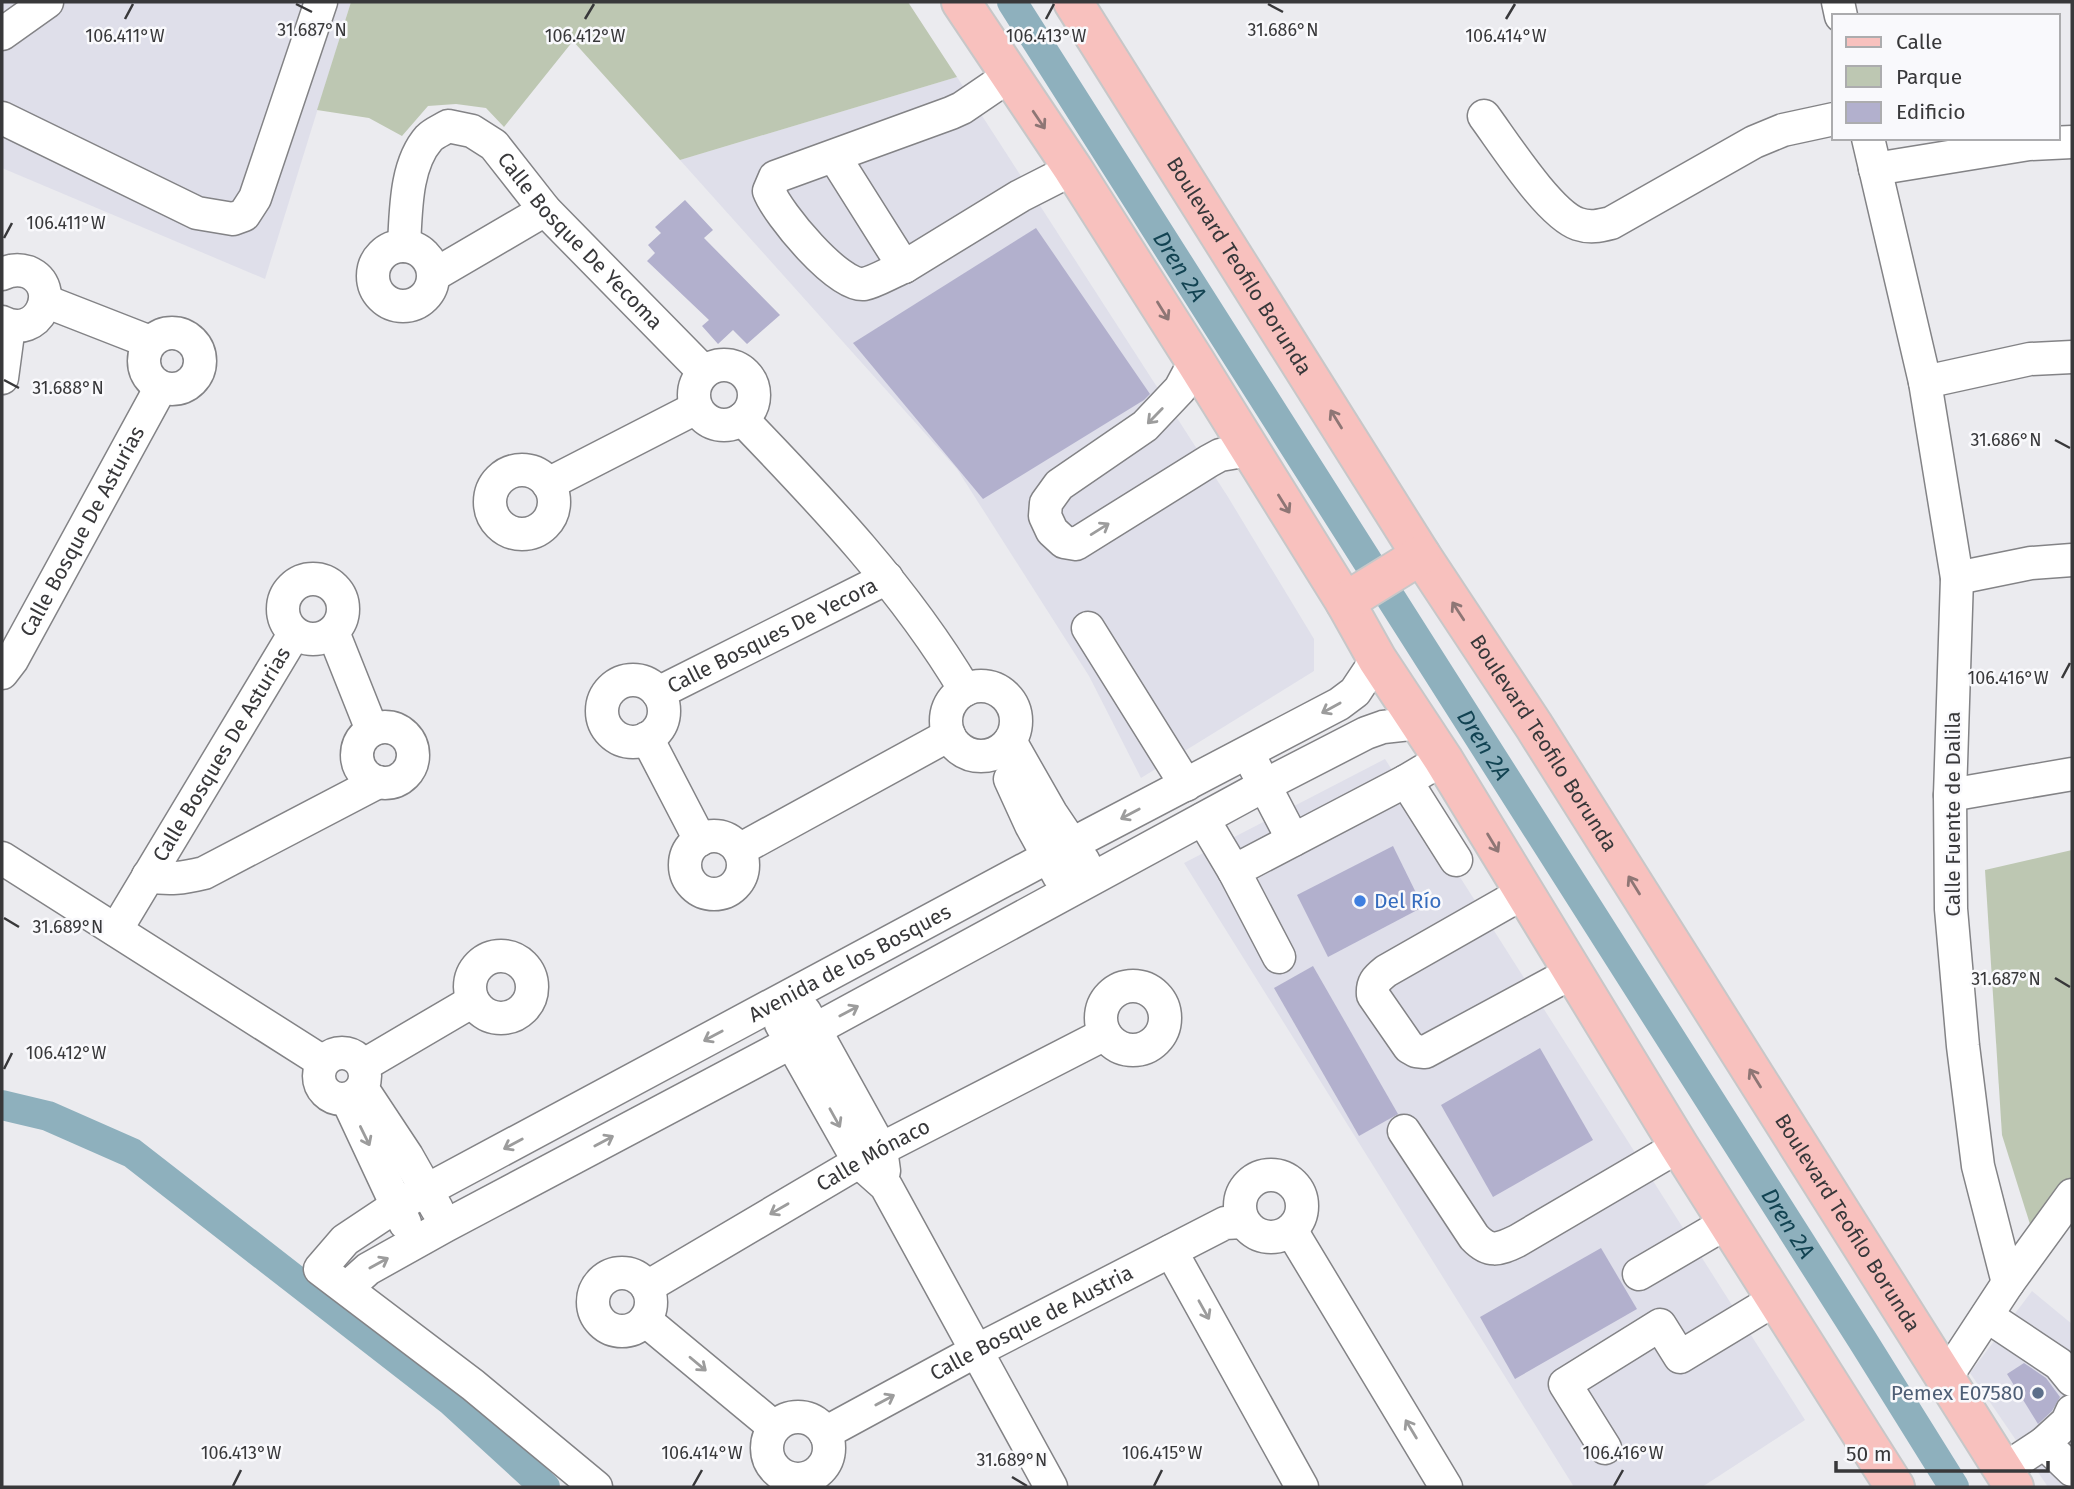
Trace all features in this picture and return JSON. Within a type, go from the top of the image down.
[{"type":"main road","points":[[961,2],[1073,170],[1249,450],[1354,596],[1377,659],[1443,760],[1679,1146],[1895,1487]]},
{"type":"main road","name":"Boulevard Teofilo Borunda","points":[[1073,2],[1411,561],[1541,738],[2009,1479]]},
{"type":"main road","points":[[1354,596],[1411,561]]},
{"type":"street","points":[[2,34],[47,2]]},
{"type":"street","points":[[2,118],[197,213],[233,219],[244,215],[255,198],[321,2]]},
{"type":"street","points":[[1010,76],[962,108],[775,177],[769,191],[773,202],[818,257],[853,282],[863,285],[904,267],[1020,196],[1073,170]]},
{"type":"street","points":[[1484,116],[1545,198],[1565,218],[1579,225],[1594,227],[1611,223],[1754,142],[1783,130],[1832,119]]},
{"type":"street","name":"Calle Bosque De Yecoma","points":[[404,246],[407,194],[416,158],[430,138],[448,126],[472,131],[494,145],[545,210],[704,372]]},
{"type":"street","name":"Calle Fuente de Dalila","points":[[1868,140],[1925,382],[1957,578],[1950,795],[1951,909],[1963,1046],[1978,1166],[2008,1283]]},
{"type":"street","points":[[1875,169],[2029,144],[2072,142]]},
{"type":"street","points":[[834,156],[904,267]]},
{"type":"street","points":[[434,275],[545,210]]},
{"type":"street","points":[[404,246],[415,248],[425,255],[434,275],[427,296],[408,306],[397,306],[378,293],[373,272],[384,253],[404,246]]},
{"type":"street","points":[[2,274],[15,270],[25,271],[41,282],[45,292],[45,301],[37,319],[19,327],[5,324],[2,378]]},
{"type":"street","points":[[45,301],[150,342]]},
{"type":"street","points":[[167,334],[184,335],[197,347],[200,355],[198,372],[193,380],[178,388],[161,387],[148,375],[145,366],[144,358],[150,342],[167,334]]},
{"type":"street","points":[[1925,382],[2030,359],[2072,357]]},
{"type":"street","points":[[1195,361],[1180,390],[1145,426],[1059,485],[1046,503],[1045,516],[1052,531],[1064,542],[1076,544],[1220,455],[1249,450]]},
{"type":"street","points":[[727,366],[740,370],[747,376],[754,393],[753,402],[742,419],[727,425],[718,425],[702,416],[696,408],[694,389],[704,372],[712,367],[727,366]]},
{"type":"street","name":"Calle Bosque De Asturias","points":[[2,673],[12,660],[161,387]]},
{"type":"street","points":[[548,484],[696,408]]},
{"type":"street","points":[[742,419],[816,496],[887,578],[939,646],[965,690]]},
{"type":"street","points":[[1957,578],[2031,563],[2072,560]]},
{"type":"street","name":"Calle Bosques De Yecora","points":[[658,693],[887,578]]},
{"type":"street","points":[[317,579],[334,587],[340,596],[343,615],[332,632],[314,640],[294,634],[288,626],[283,617],[284,597],[297,582],[317,579]]},
{"type":"street","points":[[1088,628],[1186,785]]},
{"type":"street","points":[[332,632],[372,730]]},
{"type":"street","name":"Calle Bosques De Asturias","points":[[116,930],[294,634]]},
{"type":"street","name":"Avenida de los Bosques","points":[[1377,659],[1355,691],[1339,704],[1060,850],[396,1206],[345,1240],[320,1269],[347,1288],[368,1269],[445,1226],[804,1036],[1265,785],[1366,733],[1383,727],[1419,723]]},
{"type":"street","points":[[641,681],[658,693],[664,710],[663,718],[655,733],[647,738],[626,741],[616,737],[603,720],[605,698],[611,689],[620,683],[641,681]]},
{"type":"street","points":[[988,687],[1007,698],[1014,708],[1015,730],[1004,746],[988,755],[970,754],[961,749],[949,735],[947,714],[957,696],[965,690],[988,687]]},
{"type":"street","points":[[389,727],[398,730],[410,743],[412,760],[404,775],[396,780],[378,782],[364,773],[357,758],[360,741],[372,730],[389,727]]},
{"type":"street","points":[[739,850],[949,735]]},
{"type":"street","points":[[647,738],[700,839]]},
{"type":"street","points":[[1004,746],[1051,813],[1060,850]]},
{"type":"street","points":[[1004,746],[1081,885]]},
{"type":"street","points":[[1247,752],[1293,840]]},
{"type":"street","points":[[1234,872],[1443,760]]},
{"type":"street","points":[[1950,795],[2072,774]]},
{"type":"street","points":[[1406,781],[1456,860]]},
{"type":"street","name":"Calle Bosques De Asturias","points":[[148,876],[167,880],[204,873],[378,782]]},
{"type":"street","points":[[1437,830],[1472,807]]},
{"type":"street","points":[[1203,819],[1279,957]]},
{"type":"street","points":[[717,836],[726,838],[739,850],[743,870],[739,880],[723,892],[702,891],[688,876],[685,866],[687,856],[692,846],[700,839],[717,836]]},
{"type":"street","points":[[2,858],[323,1062],[337,1053],[344,1052],[359,1058],[358,1084],[396,1206],[415,1243]]},
{"type":"street","points":[[1522,893],[1385,971],[1372,986],[1373,995],[1409,1046],[1416,1051],[1425,1052],[1573,972]]},
{"type":"street","points":[[783,999],[1051,1487]]},
{"type":"street","points":[[358,1084],[473,1001]]},
{"type":"street","name":"Calle Mónaco","points":[[647,1287],[870,1156],[1105,1034]]},
{"type":"street","points":[[358,1084],[427,1190],[445,1226]]},
{"type":"street","points":[[1404,1131],[1474,1237],[1482,1245],[1493,1248],[1501,1248],[1517,1241],[1679,1146]]},
{"type":"street","points":[[1265,1175],[1276,1175],[1292,1182],[1302,1202],[1301,1216],[1291,1230],[1283,1236],[1262,1237],[1250,1231],[1243,1222],[1239,1204],[1247,1185],[1265,1175]]},
{"type":"street","points":[[1945,1379],[2008,1283],[2072,1195]]},
{"type":"street","name":"Calle Bosque de Austria","points":[[825,1433],[976,1351],[1225,1223],[1243,1222]]},
{"type":"street","points":[[1639,1274],[1728,1222]]},
{"type":"street","points":[[1291,1230],[1448,1487],[1473,1487]]},
{"type":"street","points":[[1171,1251],[1302,1487]]},
{"type":"street","points":[[631,1273],[647,1287],[651,1304],[645,1320],[627,1331],[606,1327],[598,1320],[594,1310],[592,1300],[595,1289],[610,1275],[631,1273]]},
{"type":"street","points":[[347,1288],[473,1385],[596,1487]]},
{"type":"street","points":[[1605,1448],[1565,1384],[1660,1325],[1681,1357],[1776,1299]]},
{"type":"street","points":[[1987,1315],[2059,1364],[2072,1380]]},
{"type":"street","points":[[645,1320],[774,1427]]},
{"type":"street","points":[[2009,1479],[2067,1422],[2072,1411]]},
{"type":"street","points":[[795,1416],[807,1418],[817,1423],[825,1433],[829,1442],[829,1453],[819,1471],[810,1477],[800,1480],[779,1474],[767,1457],[768,1436],[783,1420],[795,1416]]},
{"type":"street","points":[[2044,1443],[2072,1470]]},
{"type":"shaded area","points":[[2,2],[351,2],[265,279],[2,168]]},
{"type":"shaded area","points":[[957,77],[1228,497],[1314,639],[1314,671],[1141,778],[1089,676],[957,469],[680,160]]},
{"type":"shaded area","points":[[1385,759],[1805,1420],[1702,1487],[1574,1487],[1184,863]]},
{"type":"shaded area","points":[[2032,1291],[2072,1324],[2072,1487],[2048,1487],[1970,1373]]},
{"type":"green space","points":[[351,2],[908,2],[957,77],[680,160],[573,41],[504,127],[486,108],[456,104],[428,106],[402,136],[369,118],[317,110]]},
{"type":"green space","points":[[2072,850],[2072,1182],[2034,1237],[2002,1135],[1985,870]]},
{"type":"building","points":[[685,200],[713,230],[704,238],[780,315],[747,344],[733,330],[718,344],[702,326],[709,320],[647,261],[655,253],[648,245],[661,233],[655,227]]},
{"type":"building","points":[[1036,228],[1150,394],[983,499],[853,343]]},
{"type":"building","name":"Del Río","points":[[1393,846],[1423,907],[1328,957],[1297,895]]},
{"type":"building","points":[[1313,966],[1398,1114],[1359,1136],[1274,988]]},
{"type":"building","points":[[1540,1048],[1593,1140],[1493,1197],[1441,1105]]},
{"type":"building","points":[[1601,1248],[1637,1309],[1515,1379],[1480,1317]]},
{"type":"building","name":"Pemex E07580","points":[[2024,1363],[2046,1378],[2060,1397],[2052,1411],[2038,1424],[2007,1374]]},
{"type":"waterway","name":"Dren 2A","points":[[1012,2],[1954,1487]]},
{"type":"waterway","points":[[2,1105],[48,1116],[132,1153],[451,1401],[545,1487]]},
{"type":"place","name":"Del Río","points":[[1360,901]]},
{"type":"place","name":"Pemex E07580","points":[[2038,1393]]}]
